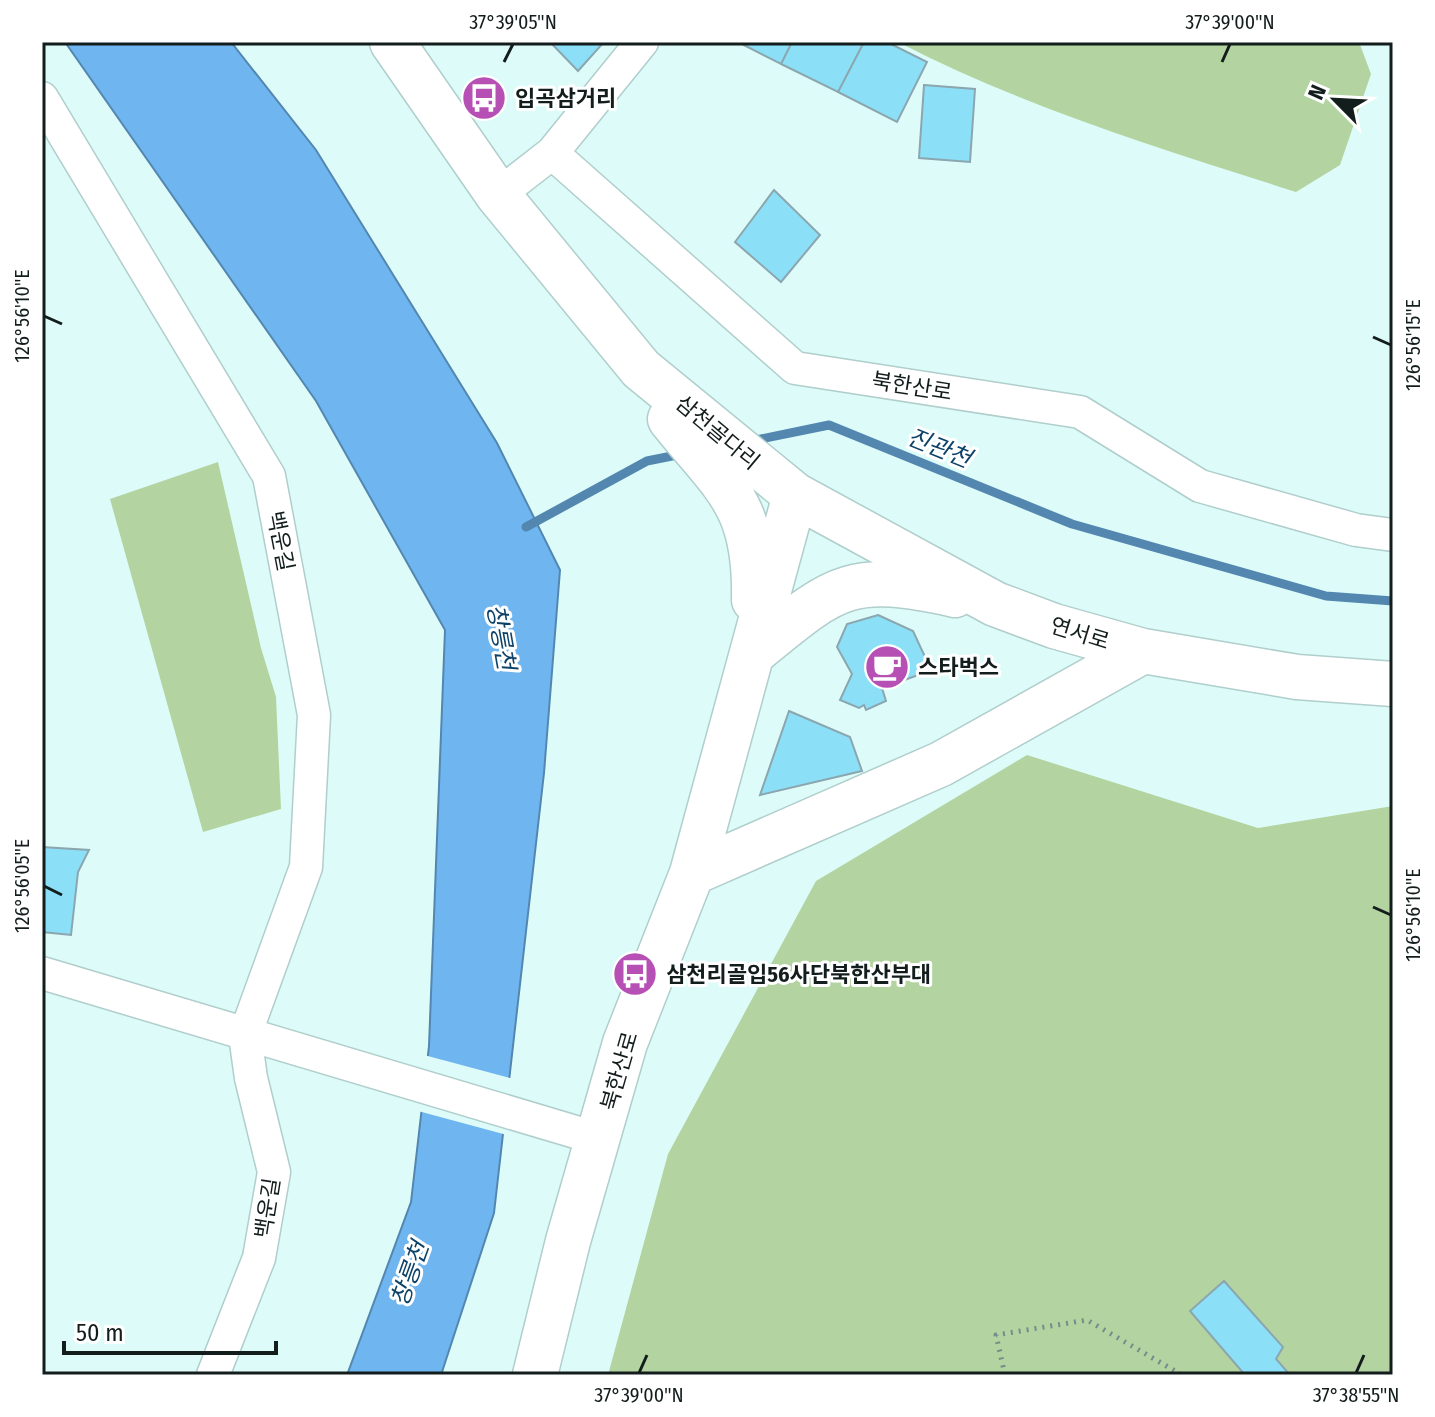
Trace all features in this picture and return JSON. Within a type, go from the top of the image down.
[{"type":"main road","points":[[392,42],[498,195],[641,369],[663,409],[734,495],[748,527],[755,574],[753,653]]},
{"type":"main road","name":"삼천골다리","points":[[641,369],[795,495]]},
{"type":"main road","name":"연서로","points":[[795,495],[995,604],[1054,626],[1143,651],[1297,677],[1393,684]]},
{"type":"main road","name":"북한산로","points":[[535,1375],[568,1241],[625,1043],[692,873],[795,495]]},
{"type":"main road","points":[[753,653],[826,597],[853,584],[921,588],[995,604]]},
{"type":"main road","points":[[692,873],[941,764],[1143,651]]},
{"type":"street","points":[[498,195],[552,153],[642,42]]},
{"type":"street","name":"백운길","points":[[42,98],[269,476],[314,715],[306,867],[257,1037],[251,1078],[274,1172],[259,1258],[213,1375]]},
{"type":"street","name":"북한산로","points":[[552,153],[795,368],[1080,412],[1200,486],[1356,530],[1393,535]]},
{"type":"street","points":[[42,973],[599,1139]]},
{"type":"path","points":[[1005,1375],[996,1335],[1087,1320],[1182,1375]]},
{"type":"green space","points":[[898,42],[1359,42],[1371,74],[1340,165],[1296,192],[1044,107]]},
{"type":"green space","points":[[218,462],[261,648],[276,697],[281,809],[203,832],[110,499]]},
{"type":"green space","points":[[1027,755],[1258,828],[1393,806],[1393,1375],[608,1375],[668,1154],[816,881]]},
{"type":"water","name":"창릉천","points":[[65,42],[231,42],[316,150],[497,443],[560,570],[544,773],[494,1213],[441,1375],[347,1375],[411,1202],[429,1046],[445,630],[316,401]]},
{"type":"pier","points":[[424,1055],[514,1079],[507,1135],[418,1111]]},
{"type":"building","points":[[550,42],[604,42],[578,71]]},
{"type":"building","points":[[738,42],[792,42],[781,64]]},
{"type":"building","points":[[792,42],[864,42],[838,92],[781,64]]},
{"type":"building","points":[[864,42],[887,42],[927,62],[897,122],[838,92]]},
{"type":"building","points":[[924,85],[975,89],[970,162],[919,158]]},
{"type":"building","points":[[774,190],[820,235],[781,282],[735,242]]},
{"type":"building","name":"스타벅스","points":[[878,615],[913,631],[927,661],[924,673],[882,688],[886,701],[866,710],[864,705],[859,708],[840,700],[852,674],[837,647],[847,624]]},
{"type":"building","points":[[789,711],[850,737],[862,771],[760,795]]},
{"type":"building","points":[[42,847],[89,850],[78,872],[71,935],[42,932]]},
{"type":"building","points":[[1224,1281],[1283,1347],[1276,1359],[1290,1375],[1245,1375],[1190,1311]]},
{"type":"waterway","name":"진관천","points":[[751,441],[829,425],[1072,524],[1326,596],[1393,601]]},
{"type":"waterway","name":"진관천","points":[[526,527],[647,461],[682,454]]},
{"type":"place","name":"입곡삼거리","points":[[484,98]]},
{"type":"place","name":"스타벅스","points":[[887,667]]},
{"type":"place","name":"삼천리골입56사단북한산부대","points":[[635,974]]}]
